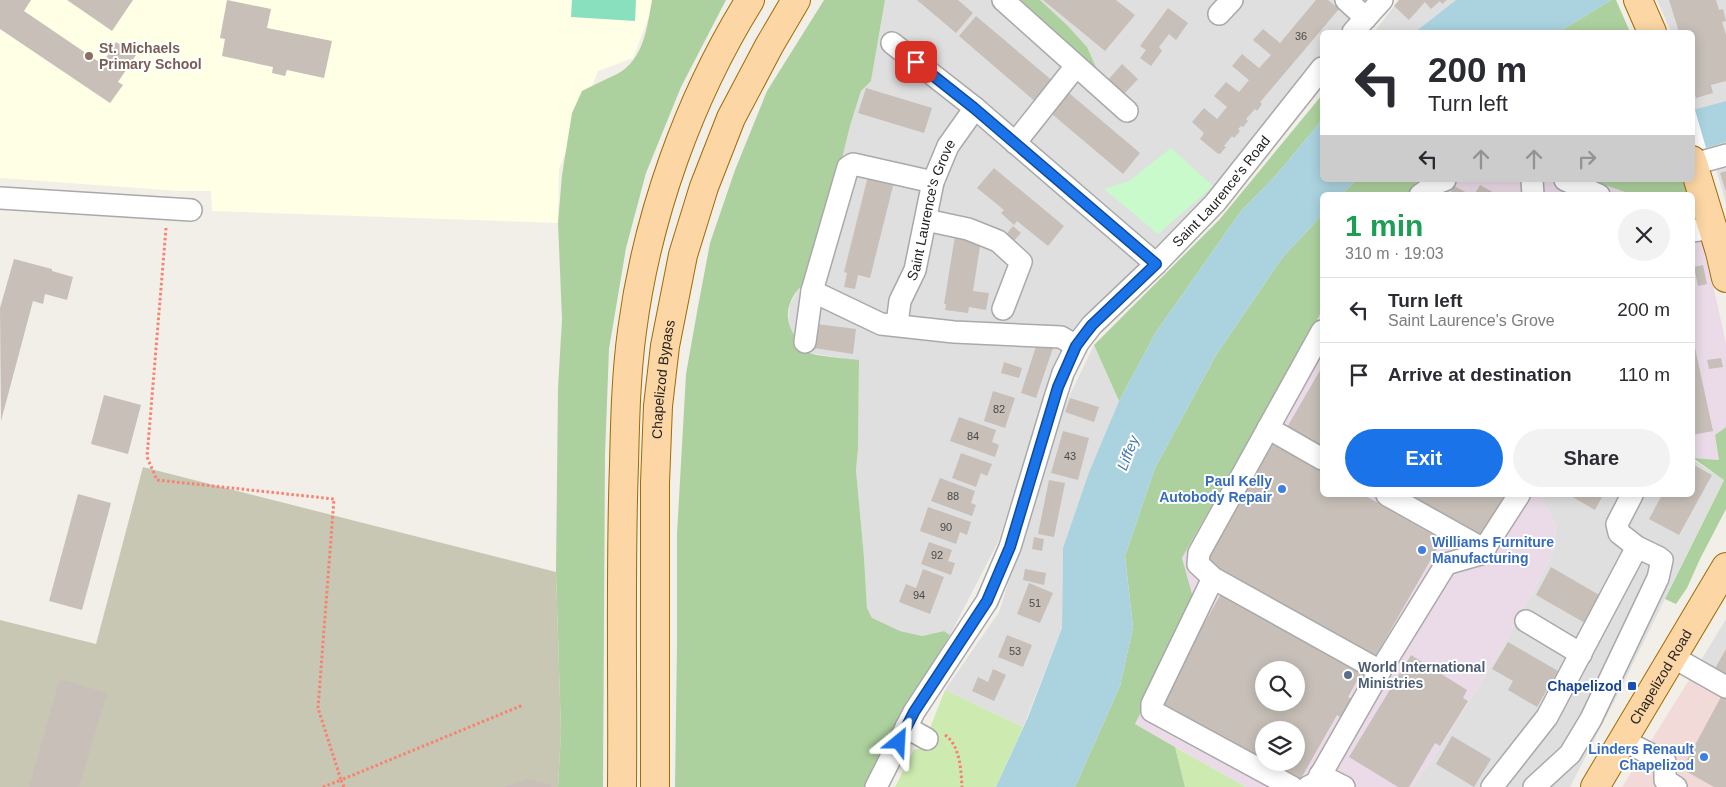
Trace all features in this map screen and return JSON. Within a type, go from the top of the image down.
[{"type":"main road","points":[[622,787],[622,527],[625,420],[632,331],[648,245],[671,169],[693,110],[729,34],[750,0]]},
{"type":"main road","name":"Chapelizod Bypass","points":[[654,787],[654,483],[658,406],[665,346],[683,255],[704,187],[732,118],[769,46],[796,0]]},
{"type":"main road","points":[[1638,0],[1651,30]]},
{"type":"main road","points":[[1695,175],[1703,229],[1726,278]]},
{"type":"main road","name":"Chapelizod Road","points":[[1595,787],[1726,567]]},
{"type":"street","points":[[1003,0],[1127,111]]},
{"type":"street","points":[[1346,0],[1360,25],[1382,0]]},
{"type":"street","points":[[892,43],[974,108],[1156,264]]},
{"type":"street","points":[[1015,143],[1076,66]]},
{"type":"street","name":"Saint Laurence's Road","points":[[876,787],[914,712],[987,601],[1010,547],[1063,373],[1076,346],[1092,325],[1156,264],[1215,203],[1320,71]]},
{"type":"street","name":"Saint Laurence's Grove","points":[[898,316],[900,301],[915,270],[933,182],[948,146],[974,108]]},
{"type":"street","points":[[1695,162],[1726,155]]},
{"type":"street","points":[[805,342],[812,291],[848,167],[853,164],[933,182]]},
{"type":"street","points":[[1424,192],[1440,182]]},
{"type":"street","points":[[1570,182],[1592,192]]},
{"type":"street","points":[[0,198],[191,210]]},
{"type":"street","points":[[926,220],[968,229],[998,241],[1021,262],[1003,309]]},
{"type":"street","points":[[812,291],[881,324],[954,332],[1061,337],[1076,346]]},
{"type":"street","points":[[1320,335],[1199,553],[1198,564],[1213,578],[1380,671]]},
{"type":"street","points":[[1268,428],[1320,458]]},
{"type":"street","points":[[1390,497],[1485,550]]},
{"type":"street","points":[[1344,787],[1314,781],[1446,564],[1481,554],[1518,497]]},
{"type":"street","points":[[1534,787],[1570,754],[1591,719],[1658,578],[1662,560],[1658,556],[1637,547],[1619,533],[1617,524],[1631,497]]},
{"type":"street","points":[[1492,787],[1547,717],[1637,547]]},
{"type":"street","points":[[1213,578],[1152,704],[1152,711],[1292,787]]},
{"type":"street","points":[[1526,621],[1581,654]]},
{"type":"street","points":[[1672,657],[1726,687]]},
{"type":"street","points":[[906,727],[934,735]]},
{"type":"street","points":[[1623,740],[1665,762],[1665,780],[1676,787]]},
{"type":"path","points":[[168,209],[147,457],[157,480],[334,499],[318,708],[344,787]]},
{"type":"path","points":[[323,787],[523,705]]},
{"type":"path","points":[[934,735],[952,739],[960,766],[962,787]]},
{"type":"shaded area","points":[[0,0],[655,0],[633,58],[598,71],[559,169],[558,223],[212,211],[211,191],[179,191],[0,178]]},
{"type":"shaded area","points":[[885,0],[1003,0],[1096,67],[1087,47],[1040,0],[1369,0],[1344,30],[1320,30],[1320,58],[1197,210],[1060,359],[998,542],[950,635],[944,631],[922,636],[900,631],[872,619],[867,608],[856,470],[859,361],[810,353],[795,337],[788,324],[790,304],[801,285],[813,277],[850,126],[861,91],[871,81]]},
{"type":"shaded area","points":[[1399,0],[1456,0],[1418,30],[1376,30]]},
{"type":"shaded area","points":[[1657,0],[1726,0],[1726,101],[1695,110],[1695,30],[1670,30]]},
{"type":"shaded area","points":[[1726,142],[1726,204],[1710,147]]},
{"type":"shaded area","points":[[1422,182],[1597,182],[1625,192],[1409,192]]},
{"type":"shaded area","points":[[1695,217],[1698,218],[1726,343],[1726,427],[1715,435],[1719,460],[1695,458]]},
{"type":"shaded area","points":[[1320,315],[1320,497],[1542,497],[1556,527],[1553,554],[1503,646],[1440,748],[1412,787],[1246,787],[1135,724],[1194,605],[1182,558]]},
{"type":"shaded area","points":[[1094,345],[1119,401],[1089,472],[1063,548],[1062,628],[1023,727],[945,690],[999,612],[1066,403]]},
{"type":"shaded area","points":[[1695,461],[1724,479],[1570,787],[1412,787],[1440,748],[1503,646],[1553,554],[1556,527],[1542,497],[1695,497]]},
{"type":"shaded area","points":[[143,467],[556,572],[561,732],[558,787],[0,787],[0,620],[96,644]]},
{"type":"shaded area","points":[[1726,619],[1726,693],[1694,672]]},
{"type":"shaded area","points":[[1694,672],[1722,691],[1726,787],[1622,787]]},
{"type":"green space","points":[[572,0],[636,0],[635,21],[571,17]]},
{"type":"green space","points":[[652,0],[726,0],[681,87],[646,173],[626,248],[609,349],[605,455],[603,787],[558,787],[561,732],[556,572],[558,388],[562,319],[558,223],[562,175],[572,113],[582,91],[617,74],[633,60],[643,42]]},
{"type":"green space","points":[[824,0],[885,0],[871,81],[861,91],[850,126],[813,277],[792,298],[789,306],[789,323],[793,332],[810,353],[859,360],[856,470],[867,608],[872,618],[900,631],[922,636],[944,631],[950,635],[921,683],[867,787],[675,787],[677,534],[686,374],[710,243],[735,170],[767,91]]},
{"type":"green space","points":[[1008,0],[1040,0],[1087,47],[1096,67],[1106,77],[1104,81]]},
{"type":"green space","points":[[1611,0],[1616,0],[1629,30],[1562,30]]},
{"type":"green space","points":[[1320,97],[1320,122],[1277,174],[1241,211],[1156,332],[1119,401],[1094,345],[1219,220]]},
{"type":"green space","points":[[1171,148],[1213,186],[1158,234],[1104,189],[1129,181]]},
{"type":"green space","points":[[1354,182],[1422,182],[1409,192],[1344,192]]},
{"type":"green space","points":[[1597,182],[1686,182],[1689,192],[1625,192]]},
{"type":"green space","points":[[1320,217],[1320,315],[1182,558],[1195,605],[1135,724],[1175,747],[1185,787],[1075,787],[1120,686],[1133,627],[1125,556],[1155,468],[1216,355],[1282,258]]},
{"type":"green space","points":[[1726,427],[1726,509],[1687,588],[1676,604],[1665,599],[1724,480],[1695,459],[1719,460],[1715,435]]},
{"type":"green space","points":[[945,690],[1023,727],[996,787],[895,787],[914,750],[927,746],[933,733],[930,728]]},
{"type":"green space","points":[[1175,747],[1246,787],[1185,787]]},
{"type":"water","points":[[1456,0],[1611,0],[1562,30],[1418,30]]},
{"type":"water","points":[[1726,101],[1726,142],[1695,150],[1695,109]]},
{"type":"water","name":"Liffey","points":[[1320,122],[1320,182],[1354,182],[1344,192],[1320,192],[1320,217],[1282,258],[1216,355],[1155,468],[1125,556],[1133,627],[1120,686],[1075,787],[996,787],[1028,717],[1062,628],[1063,548],[1089,472],[1119,401],[1156,332],[1241,211],[1277,174]]},
{"type":"pier","points":[[1695,110],[1706,148],[1695,150]]},
{"type":"building","points":[[0,0],[31,0],[24,11],[102,64],[116,42],[136,55],[118,82],[123,85],[110,103],[0,29]]},
{"type":"building","points":[[67,0],[133,0],[112,31]]},
{"type":"building","points":[[227,0],[271,9],[267,28],[332,41],[324,78],[287,70],[285,76],[272,73],[273,67],[222,56],[225,39],[220,38]]},
{"type":"building","points":[[917,0],[958,0],[973,13],[956,33]]},
{"type":"building","points":[[1043,0],[1116,0],[1135,15],[1105,51]]},
{"type":"building","points":[[1316,0],[1328,0],[1339,9],[1260,102],[1262,104],[1257,111],[1255,109],[1246,119],[1248,121],[1243,127],[1241,126],[1238,129],[1240,131],[1234,138],[1232,136],[1220,154],[1217,153],[1200,139],[1204,133],[1192,122],[1204,108],[1217,119],[1227,107],[1214,96],[1226,82],[1239,92],[1249,80],[1232,66],[1242,54],[1259,68],[1271,55],[1253,40],[1263,29],[1280,43]]},
{"type":"building","points":[[1399,0],[1447,0],[1442,4],[1440,1],[1431,9],[1425,2],[1409,20],[1394,6]]},
{"type":"building","points":[[1669,0],[1716,0],[1719,10],[1723,9],[1726,21],[1722,22],[1726,35],[1726,81],[1711,85],[1713,93],[1696,98],[1695,30],[1678,30]]},
{"type":"building","points":[[1168,8],[1188,23],[1176,40],[1169,34],[1159,47],[1162,51],[1151,66],[1140,58],[1146,50],[1140,46]]},
{"type":"building","points":[[976,16],[1055,83],[1037,103],[959,36]]},
{"type":"building","points":[[1122,64],[1138,79],[1124,94],[1108,80]]},
{"type":"building","points":[[866,88],[932,108],[924,133],[858,113]]},
{"type":"building","points":[[1063,88],[1140,153],[1123,174],[1046,109]]},
{"type":"building","points":[[994,168],[1064,226],[1048,246],[1017,221],[1014,225],[1001,213],[1004,210],[977,188]]},
{"type":"building","points":[[1726,171],[1726,192],[1720,173]]},
{"type":"building","points":[[869,172],[895,178],[870,278],[858,275],[855,289],[844,287],[847,273],[844,272]]},
{"type":"building","points":[[1480,185],[1493,192],[1476,192]]},
{"type":"building","points":[[1454,186],[1465,192],[1451,192]]},
{"type":"building","points":[[1013,226],[1021,233],[1011,244],[1003,238]]},
{"type":"building","points":[[955,236],[981,240],[973,291],[989,293],[986,310],[969,307],[968,313],[945,310],[946,304],[944,304]]},
{"type":"building","points":[[14,259],[52,269],[52,271],[73,277],[67,300],[45,294],[43,304],[33,301],[1,421],[0,308]]},
{"type":"building","points":[[1703,265],[1707,284],[1698,286],[1695,267]]},
{"type":"building","points":[[817,324],[856,329],[853,354],[814,348]]},
{"type":"building","points":[[1038,340],[1054,345],[1036,398],[1021,393]]},
{"type":"building","points":[[1695,348],[1713,431],[1695,434]]},
{"type":"building","points":[[1721,358],[1723,367],[1709,369],[1707,360]]},
{"type":"building","points":[[1004,362],[1022,368],[1019,378],[1001,373]]},
{"type":"building","points":[[1320,370],[1320,450],[1286,429]]},
{"type":"building","points":[[993,391],[1015,398],[1005,428],[984,421]]},
{"type":"building","points":[[104,395],[141,405],[128,454],[91,444]]},
{"type":"building","points":[[1070,398],[1099,407],[1094,422],[1065,412]]},
{"type":"building","points":[[959,417],[996,430],[992,442],[999,445],[995,457],[950,441]]},
{"type":"building","points":[[1063,431],[1089,438],[1078,480],[1051,473]]},
{"type":"building","points":[[1271,442],[1320,470],[1320,497],[1367,497],[1442,540],[1374,659],[1203,562]]},
{"type":"building","points":[[961,453],[992,464],[987,476],[981,473],[976,487],[952,478]]},
{"type":"building","points":[[1695,466],[1712,475],[1679,535],[1649,519],[1661,497],[1695,497]]},
{"type":"building","points":[[940,478],[975,491],[971,503],[976,505],[972,516],[931,501]]},
{"type":"building","points":[[1049,480],[1065,483],[1054,537],[1038,534]]},
{"type":"building","points":[[78,494],[111,503],[82,610],[49,601]]},
{"type":"building","points":[[1402,497],[1505,497],[1479,542]]},
{"type":"building","points":[[1572,497],[1602,497],[1595,510]]},
{"type":"building","points":[[928,507],[971,522],[967,535],[960,532],[956,544],[920,531]]},
{"type":"building","points":[[1034,537],[1044,539],[1042,551],[1032,549]]},
{"type":"building","points":[[929,542],[952,550],[948,561],[955,563],[951,575],[921,564]]},
{"type":"building","points":[[1551,567],[1601,596],[1585,623],[1536,595]]},
{"type":"building","points":[[923,569],[944,577],[930,614],[899,602],[906,584],[916,588]]},
{"type":"building","points":[[1025,569],[1046,573],[1044,585],[1023,580]]},
{"type":"building","points":[[1029,583],[1053,593],[1040,623],[1017,614]]},
{"type":"building","points":[[1222,592],[1362,672],[1348,697],[1354,700],[1343,719],[1337,715],[1299,782],[1280,771],[1305,771],[1305,721],[1255,721],[1255,757],[1159,703]]},
{"type":"building","points":[[1007,635],[1032,645],[1023,667],[998,657]]},
{"type":"building","points":[[1508,642],[1558,671],[1537,707],[1508,690],[1513,681],[1492,669]]},
{"type":"building","points":[[1726,649],[1726,680],[1713,672]]},
{"type":"building","points":[[1411,655],[1467,690],[1463,698],[1468,701],[1440,746],[1435,743],[1409,787],[1398,787],[1349,757]]},
{"type":"building","points":[[993,669],[1006,675],[994,701],[972,691],[978,677],[988,682]]},
{"type":"building","points":[[60,679],[107,693],[79,787],[29,787]]},
{"type":"building","points":[[1722,695],[1726,697],[1726,787],[1714,787],[1682,769]]},
{"type":"building","points":[[1452,736],[1491,759],[1474,787],[1436,764]]},
{"type":"building","points":[[529,779],[551,785],[551,787],[505,787]]},
{"type":"place","name":"St. Michaels Primary School","points":[[89,56]]},
{"type":"place","name":"Paul Kelly Autobody Repair","points":[[1282,489]]},
{"type":"place","name":"Williams Furniture Manufacturing","points":[[1422,550]]},
{"type":"place","name":"World International Ministries","points":[[1348,675]]},
{"type":"place","name":"Chapelizod","points":[[1632,686]]},
{"type":"place","name":"Linders Renault Chapelizod","points":[[1704,757]]},
{"type":"route","points":[[899,742],[914,712],[987,601],[1010,547],[1058,387],[1078,343],[1092,325],[1156,264],[974,108],[916,62]]}]
